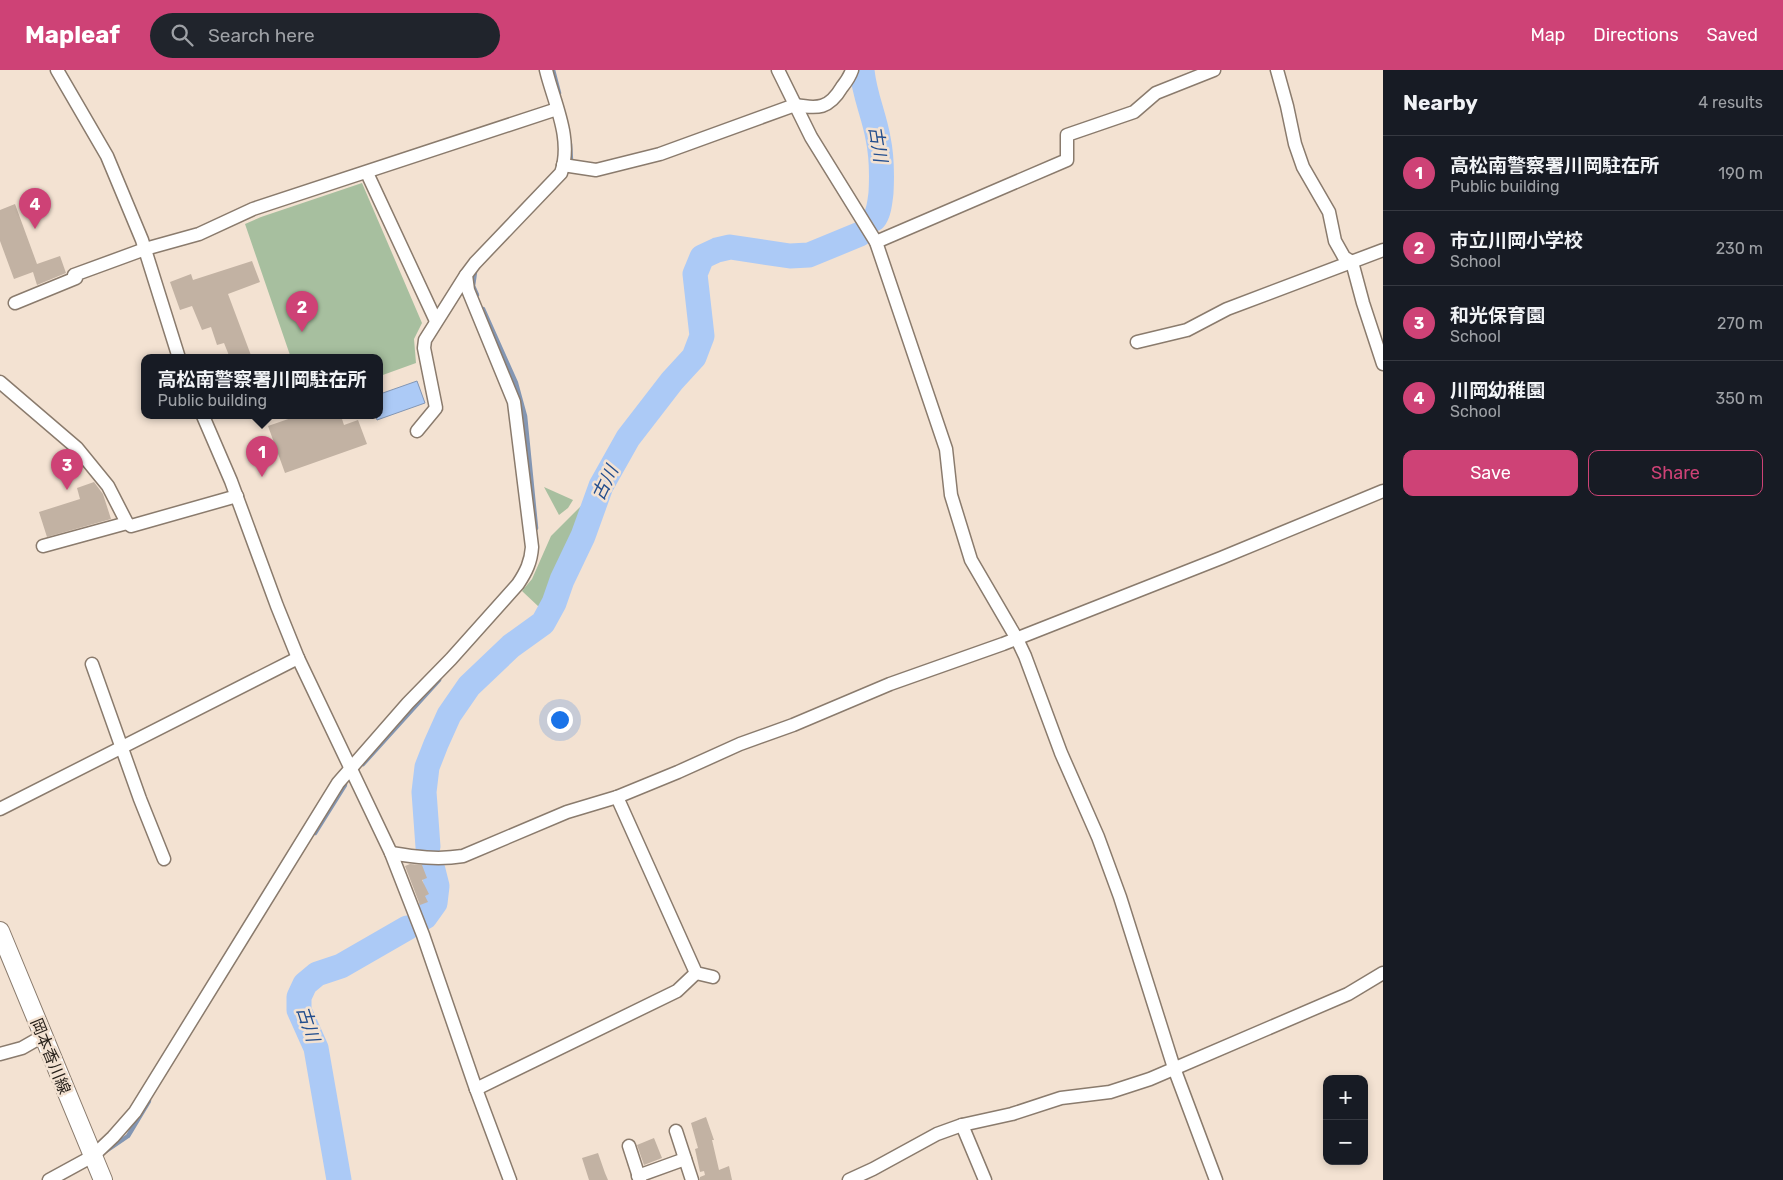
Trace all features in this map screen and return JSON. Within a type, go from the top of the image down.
[{"type":"main road","name":"岡本香川線","points":[[0,931],[103,1180]]},
{"type":"street","points":[[57,70],[107,156],[145,250],[178,354]]},
{"type":"street","points":[[417,431],[436,408],[424,348],[425,340],[475,263],[560,172],[563,165],[565,142],[546,70]]},
{"type":"street","points":[[778,70],[811,136],[876,242],[946,449],[951,495],[971,560],[1025,656],[1061,753],[1098,837],[1120,897],[1174,1068],[1216,1180]]},
{"type":"street","points":[[563,165],[596,170],[660,154],[795,105],[812,108],[827,105],[838,95],[852,70]]},
{"type":"street","points":[[876,242],[1067,160],[1067,135],[1134,112],[1156,93],[1214,70]]},
{"type":"street","points":[[1277,70],[1295,144],[1303,167],[1329,212],[1335,241],[1344,257],[1352,262],[1383,364]]},
{"type":"street","points":[[15,303],[76,278],[74,274],[199,234],[253,209],[557,109]]},
{"type":"street","points":[[367,173],[436,321]]},
{"type":"street","points":[[1137,342],[1187,330],[1227,309],[1383,250]]},
{"type":"street","points":[[49,1180],[93,1156],[135,1112],[338,783],[351,766],[518,584],[531,560],[532,547],[514,402],[468,290],[466,275]]},
{"type":"street","points":[[0,382],[78,448],[108,486],[131,526],[237,496]]},
{"type":"street","points":[[204,419],[237,496],[298,658],[391,852],[423,935],[476,1090],[510,1180]]},
{"type":"street","points":[[391,852],[422,858],[445,859],[463,856],[567,812],[617,797],[740,744],[793,725],[890,684],[1017,639],[1212,562],[1383,491]]},
{"type":"street","points":[[43,546],[127,522]]},
{"type":"street","points":[[0,809],[298,658]]},
{"type":"street","points":[[92,664],[140,799],[164,859]]},
{"type":"street","points":[[617,797],[696,973],[713,978]]},
{"type":"street","points":[[476,1090],[677,992],[696,973]]},
{"type":"street","points":[[849,1180],[937,1134],[962,1125],[1012,1114],[1061,1098],[1110,1092],[1150,1079],[1348,994],[1383,973]]},
{"type":"street","points":[[0,1054],[22,1048],[43,1036]]},
{"type":"street","points":[[962,1125],[985,1180]]},
{"type":"street","points":[[676,1131],[692,1180]]},
{"type":"street","points":[[629,1146],[639,1178],[685,1159]]},
{"type":"green space","points":[[362,183],[422,323],[414,339],[416,363],[383,375],[383,354],[290,354],[245,224]]},
{"type":"green space","points":[[544,487],[573,500],[568,508],[559,515]]},
{"type":"green space","points":[[581,506],[585,511],[545,609],[538,615],[539,607],[522,591],[532,579],[551,536]]},
{"type":"water","points":[[417,381],[425,403],[383,418],[383,393]]},
{"type":"building","points":[[15,204],[37,264],[60,256],[66,273],[37,285],[33,272],[14,279],[0,241],[0,210]]},
{"type":"building","points":[[252,261],[260,282],[228,294],[250,354],[228,354],[224,343],[217,345],[211,327],[202,330],[192,306],[180,310],[170,282],[191,274],[193,280]]},
{"type":"building","points":[[288,419],[342,419],[344,425],[358,420],[367,444],[285,473],[268,426]]},
{"type":"building","points":[[94,482],[103,494],[111,519],[47,537],[39,512],[80,499],[77,488]]},
{"type":"building","points":[[410,864],[422,865],[427,878],[422,880],[429,894],[425,896],[428,902],[420,905],[405,866]]},
{"type":"building","points":[[706,1117],[714,1140],[712,1140],[719,1170],[729,1166],[732,1180],[700,1180],[700,1177],[705,1175],[704,1171],[700,1172],[695,1149],[698,1148],[691,1123]]},
{"type":"building","points":[[654,1138],[662,1158],[644,1165],[637,1145]]},
{"type":"building","points":[[598,1153],[608,1180],[589,1180],[582,1158]]},
{"type":"waterway","points":[[553,70],[559,93]]},
{"type":"waterway","name":"古川","points":[[862,70],[881,159],[881,193],[878,210],[874,219]]},
{"type":"waterway","points":[[570,144],[571,161]]},
{"type":"waterway","name":"古川","points":[[428,847],[424,792],[427,767],[449,715],[469,686],[511,646],[543,623],[554,603],[562,580],[583,536],[601,486],[628,438],[672,381],[694,357],[702,336],[695,274],[702,257],[717,250],[730,247],[790,256],[809,255],[860,234]]},
{"type":"waterway","points":[[475,272],[473,286],[477,295]]},
{"type":"waterway","points":[[483,309],[516,383],[525,416],[536,528]]},
{"type":"waterway","points":[[363,764],[439,680]]},
{"type":"waterway","points":[[315,833],[345,785]]},
{"type":"waterway","name":"古川","points":[[425,917],[435,903],[437,886],[433,870]]},
{"type":"waterway","name":"古川","points":[[339,1180],[316,1048],[299,1010],[299,997],[305,984],[317,974],[341,966],[407,928]]},
{"type":"waterway","points":[[106,1151],[128,1136],[149,1101]]},
{"type":"place","name":"川岡幼稚園","points":[[35,229]]},
{"type":"place","name":"市立川岡小学校","points":[[302,332]]},
{"type":"place","name":"高松南警察署川岡駐在所","points":[[262,477]]},
{"type":"place","name":"和光保育園","points":[[67,490]]}]
